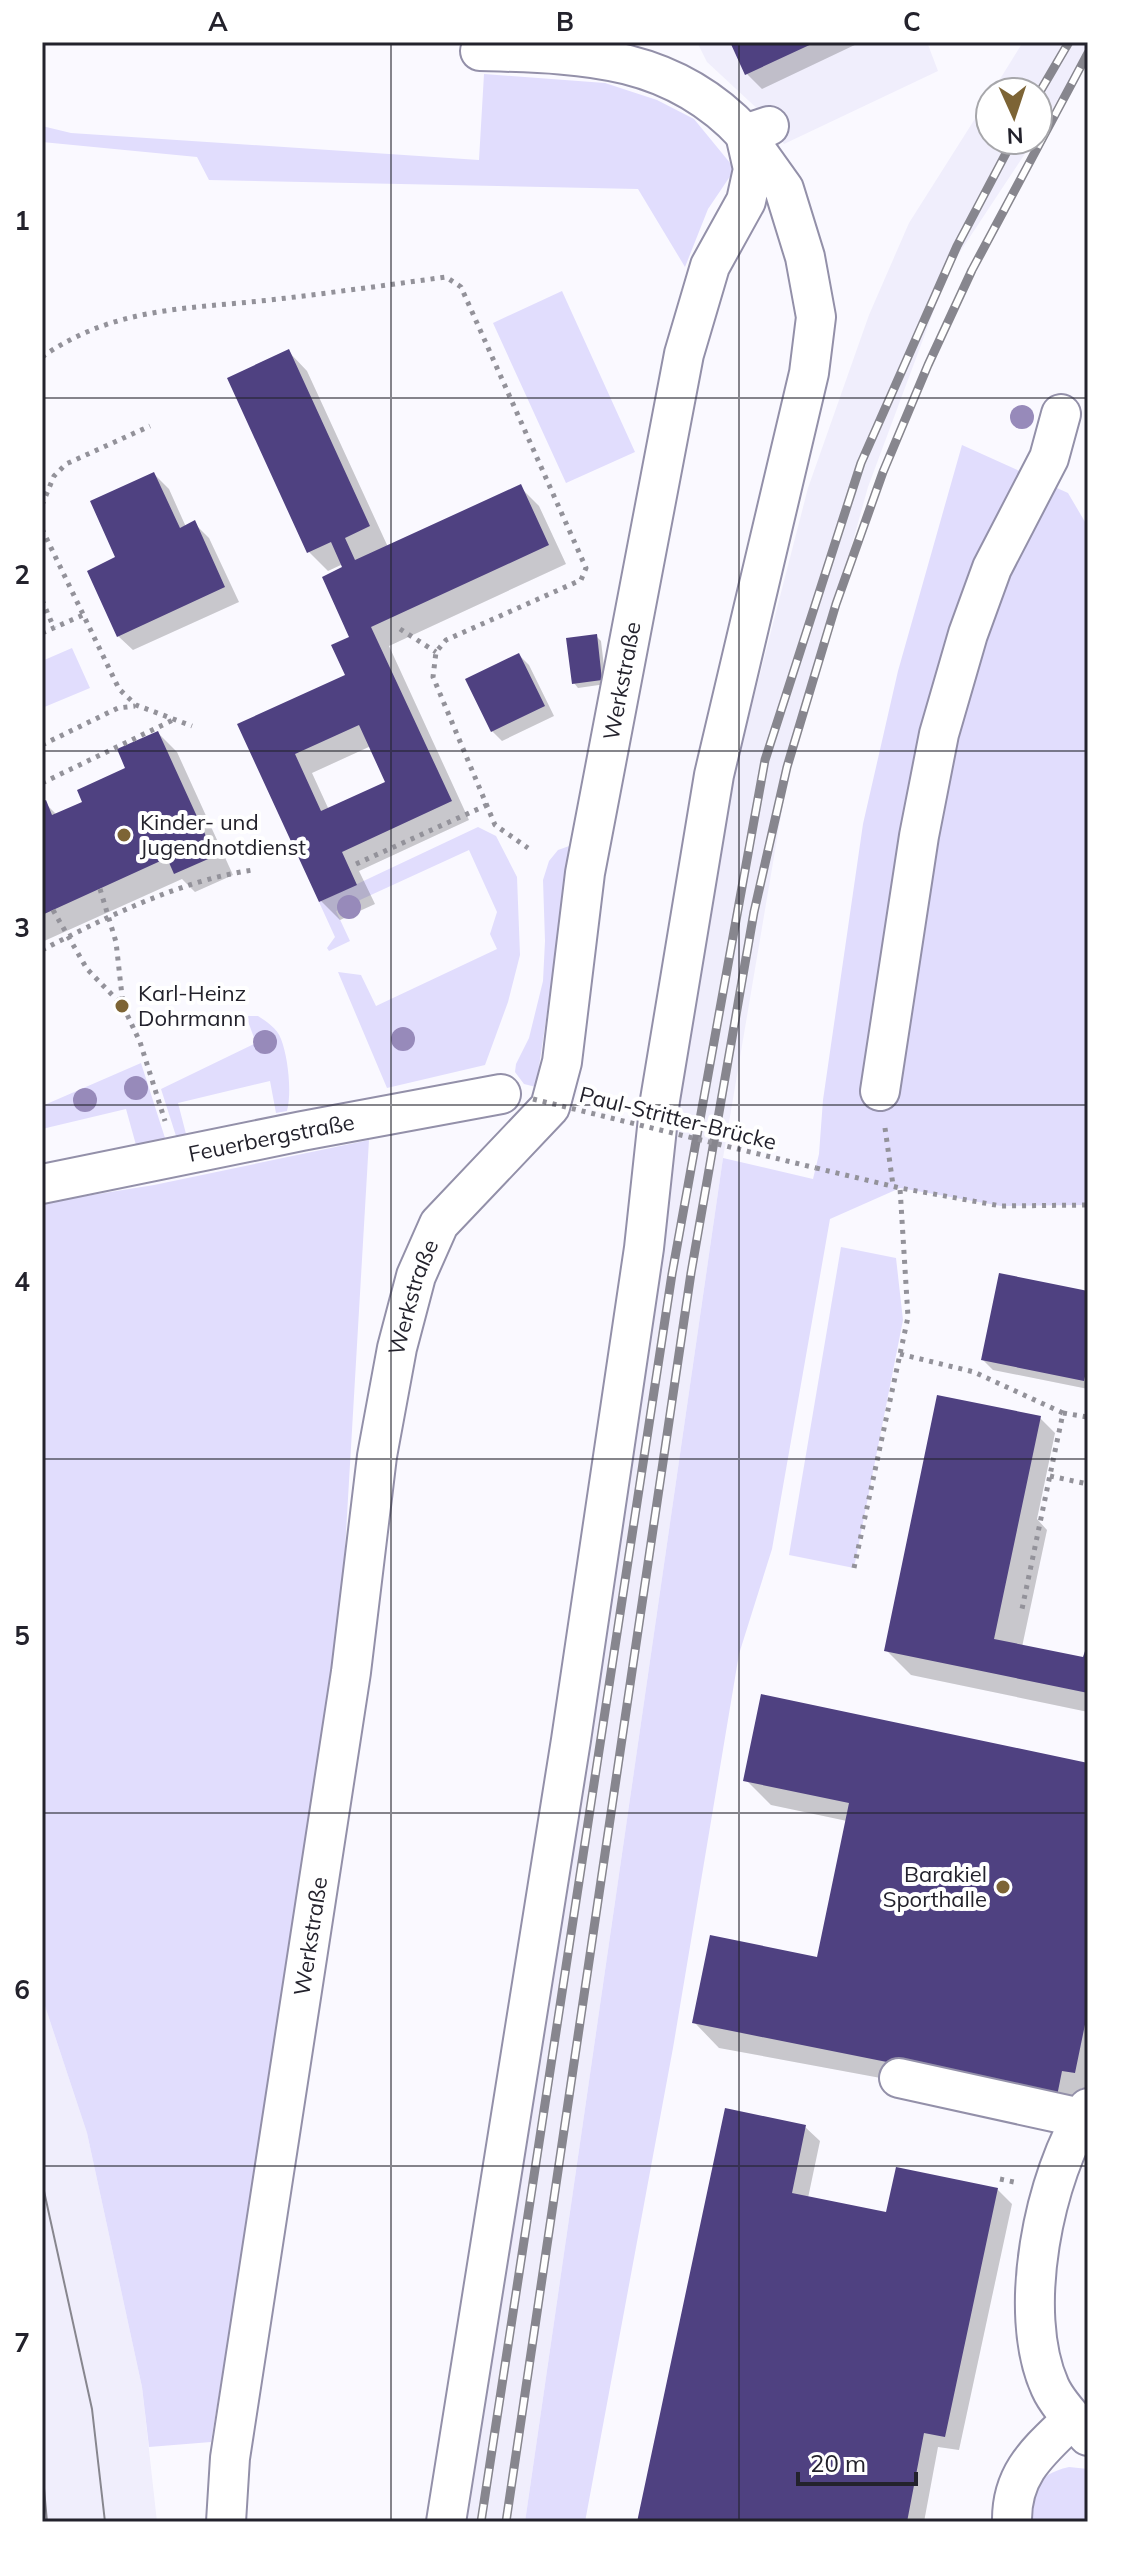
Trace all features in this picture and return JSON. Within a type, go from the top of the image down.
[{"type":"street","points":[[446,2522],[573,1725],[644,1248],[660,1100],[714,775],[809,373],[816,317],[805,257],[784,189],[758,130],[729,117],[665,77],[615,60],[564,53],[480,51]]},
{"type":"street","name":"Werkstraße","points":[[226,2522],[230,2458],[351,1672],[377,1456],[397,1348],[416,1276],[439,1224],[550,1107],[562,1062],[585,873],[684,354],[710,266],[746,201],[758,130]]},
{"type":"street","points":[[880,1091],[919,836],[939,734],[968,634],[992,568],[1049,458],[1061,414]]},
{"type":"street","name":"Feuerbergstraße","points":[[42,1184],[175,1157],[517,1097]]},
{"type":"street","points":[[899,2078],[1085,2113],[1053,2190],[1041,2245],[1036,2289],[1036,2331],[1042,2365],[1051,2390],[1080,2427],[1020,2475],[1012,2503],[1012,2522]]},
{"type":"path","points":[[42,357],[58,346],[100,327],[131,316],[175,307],[266,300],[446,277],[461,287],[586,568],[581,580],[446,640],[436,652],[433,677],[495,825],[528,848]]},
{"type":"path","points":[[42,505],[54,476],[66,464],[150,426]]},
{"type":"path","points":[[42,529],[119,689],[136,705],[192,726]]},
{"type":"path","points":[[42,600],[54,628]]},
{"type":"path","points":[[42,633],[83,615]]},
{"type":"path","points":[[400,629],[436,652]]},
{"type":"path","points":[[42,745],[118,708],[136,705]]},
{"type":"path","points":[[42,783],[174,719]]},
{"type":"path","points":[[356,864],[487,805]]},
{"type":"path","points":[[42,950],[111,917],[224,874],[253,870]]},
{"type":"path","points":[[100,889],[111,917],[123,1006],[140,1042],[175,1157]]},
{"type":"path","points":[[53,910],[87,969],[123,1006]]},
{"type":"path","points":[[880,1091],[893,1186]]},
{"type":"path","name":"Paul-Stritter-Brücke","points":[[517,1097],[900,1188],[1001,1206],[1088,1205]]},
{"type":"path","points":[[854,1568],[908,1317],[900,1188]]},
{"type":"path","points":[[900,1354],[974,1372],[1063,1413],[1087,1417],[1088,1411]]},
{"type":"path","points":[[1022,1609],[1063,1413]]},
{"type":"path","points":[[1050,1476],[1088,1484]]},
{"type":"shaded area","points":[[697,42],[927,42],[938,71],[784,144],[763,114],[707,62]]},
{"type":"shaded area","points":[[1023,42],[1088,42],[1088,58],[1054,110],[1054,76],[1002,76]]},
{"type":"shaded area","points":[[484,74],[605,83],[657,100],[694,119],[735,169],[708,209],[685,267],[638,189],[209,180],[197,157],[42,142],[42,126],[71,133],[479,160]]},
{"type":"shaded area","points":[[974,120],[974,156],[1023,156],[950,267],[868,487],[788,774],[723,1158],[525,2522],[463,2522],[502,2295],[605,1639],[663,1245],[672,1138],[735,771],[808,488],[869,315],[909,223]]},
{"type":"shaded area","points":[[562,291],[635,452],[566,483],[493,323]]},
{"type":"shaded area","points":[[962,445],[1068,493],[1088,527],[1088,1205],[1001,1206],[900,1188],[830,1219],[772,1549],[739,1654],[673,2048],[585,2522],[525,2522],[723,1158],[813,1179],[819,1154],[823,1100],[863,824],[898,671]]},
{"type":"shaded area","points":[[72,648],[90,688],[42,708],[42,661]]},
{"type":"shaded area","points":[[478,827],[496,836],[517,877],[520,955],[508,1002],[485,1065],[387,1088],[338,972],[361,975],[376,1006],[497,949],[490,934],[497,912],[469,850],[336,911],[350,941],[329,951],[327,948],[335,937],[319,902]]},
{"type":"shaded area","points":[[572,845],[536,1087],[524,1084],[515,1072],[529,1038],[543,981],[543,880],[549,861],[558,850]]},
{"type":"shaded area","points":[[246,1016],[258,1016],[274,1028],[281,1039],[288,1075],[287,1111],[276,1113],[270,1081],[178,1103],[186,1134],[176,1136],[161,1089],[256,1043]]},
{"type":"shaded area","points":[[141,1063],[165,1138],[136,1145],[126,1109],[42,1129],[42,1106]]},
{"type":"shaded area","points":[[369,1140],[338,1669],[211,2442],[149,2447],[142,2387],[87,2133],[42,1997],[42,1203],[154,1185]]},
{"type":"shaded area","points":[[841,1247],[896,1258],[903,1320],[854,1568],[789,1555]]},
{"type":"shaded area","points":[[42,1997],[87,2133],[142,2387],[157,2522],[42,2522]]},
{"type":"shaded area","points":[[1069,2467],[1088,2469],[1088,2522],[1028,2522],[1034,2493],[1042,2480],[1057,2470]]},
{"type":"building","points":[[730,42],[816,42],[745,75]]},
{"type":"building","points":[[289,349],[370,526],[345,538],[355,560],[521,484],[549,545],[371,627],[452,801],[342,852],[357,885],[319,902],[237,724],[345,675],[331,645],[349,637],[322,577],[342,567],[331,542],[307,553],[227,378]],"holes":[[[359,725],[385,782],[321,811],[295,754]]]},
{"type":"building","points":[[154,472],[180,528],[195,520],[225,587],[117,637],[87,571],[115,557],[90,501]]},
{"type":"building","points":[[597,634],[602,680],[572,684],[566,638]]},
{"type":"building","points":[[519,653],[545,706],[491,732],[465,679]]},
{"type":"building","name":"Kinder- und Jugendnotdienst","points":[[158,731],[215,856],[174,874],[167,858],[42,915],[42,802],[46,800],[52,815],[82,802],[77,790],[125,768],[117,749]]},
{"type":"building","points":[[999,1273],[1088,1291],[1088,1363],[1084,1381],[981,1360]]},
{"type":"building","points":[[937,1395],[1041,1416],[994,1639],[1083,1657],[1088,1642],[1088,1693],[884,1651]]},
{"type":"building","points":[[761,1694],[1088,1763],[1088,2010],[1075,2073],[1062,2071],[1057,2096],[692,2023],[710,1935],[817,1957],[849,1803],[743,1781]]},
{"type":"building","points":[[725,2108],[806,2125],[792,2193],[886,2212],[896,2167],[998,2188],[945,2437],[924,2433],[907,2522],[637,2522]]},
{"type":"tram line","points":[[42,2182],[92,2409],[105,2522]]},
{"type":"tram line","points":[[42,2466],[47,2522]]},
{"type":"railway","points":[[1049,76],[1069,42]]},
{"type":"railway","points":[[506,2522],[691,1273],[754,912],[787,767],[836,604],[883,472],[928,365],[972,270],[1088,53]]},
{"type":"railway","points":[[481,2522],[672,1274],[765,760],[861,463],[957,246],[1005,156]]},
{"type":"place","name":"Kinder- und Jugendnotdienst","points":[[124,835]]},
{"type":"place","name":"Karl-Heinz Dohrmann","points":[[122,1006]]},
{"type":"place","name":"Barakiel Sporthalle","points":[[1003,1887]]}]
